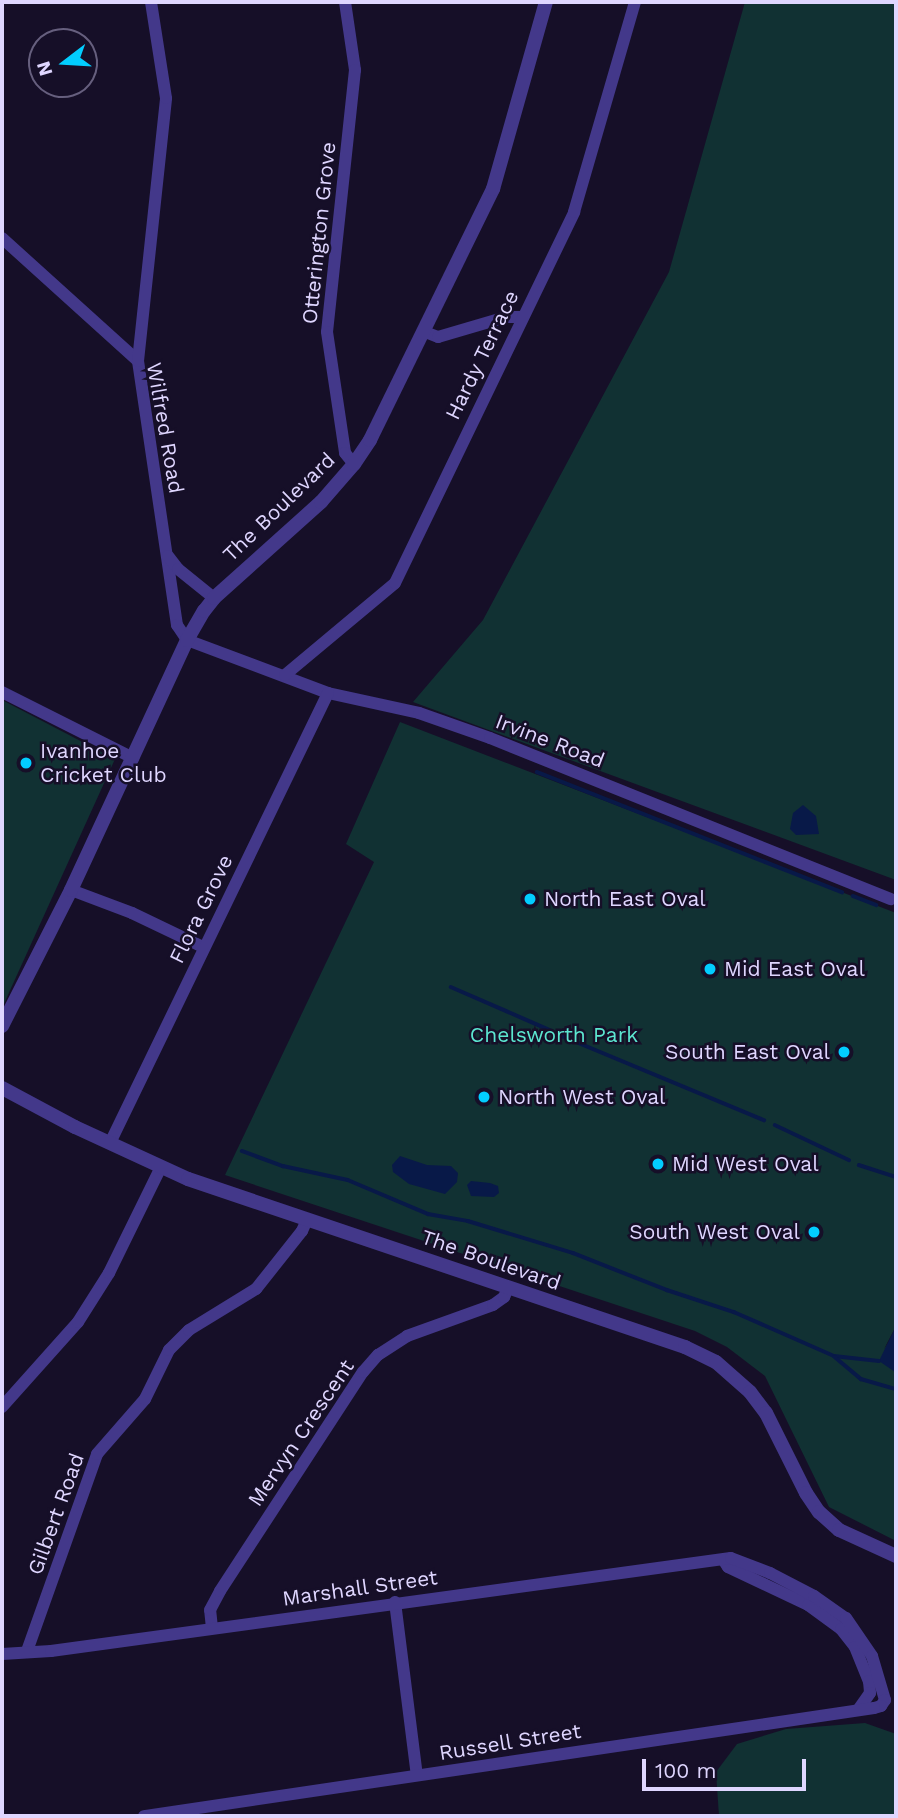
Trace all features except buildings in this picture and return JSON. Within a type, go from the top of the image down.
[{"type":"street","points":[[138,361],[166,98],[151,2]]},
{"type":"street","name":"Otterington Grove","points":[[345,2],[355,70],[327,332],[345,453],[354,464]]},
{"type":"street","name":"The Boulevard","points":[[2,1026],[71,890],[187,640],[214,597],[321,502],[354,464],[370,440],[493,189],[546,2]]},
{"type":"street","name":"Hardy Terrace","points":[[285,675],[395,583],[521,317],[574,212],[635,2]]},
{"type":"street","name":"Wilfred Road","points":[[2,238],[138,361],[177,625],[187,640]]},
{"type":"street","points":[[425,332],[438,337],[506,317],[521,317]]},
{"type":"street","points":[[167,556],[178,569],[214,597]]},
{"type":"street","name":"Irvine Road","points":[[187,640],[328,693],[419,713],[490,738],[891,899]]},
{"type":"street","points":[[2,692],[133,758]]},
{"type":"street","name":"Flora Grove","points":[[110,1143],[328,693]]},
{"type":"street","points":[[71,890],[132,913],[204,947]]},
{"type":"street","name":"The Boulevard","points":[[2,1088],[160,1167],[307,1220],[685,1348],[716,1362],[750,1392],[766,1413],[806,1493],[820,1512],[839,1530],[896,1556]]},
{"type":"street","points":[[2,1407],[78,1322],[109,1273],[160,1167]]},
{"type":"street","name":"Gilbert Road","points":[[27,1651],[97,1454],[145,1399],[169,1350],[189,1330],[256,1289],[302,1231],[307,1220]]},
{"type":"street","name":"Mervyn Crescent","points":[[212,1628],[210,1611],[219,1591],[363,1372],[378,1355],[407,1336],[493,1305],[504,1297],[508,1288]]},
{"type":"street","name":"Marshall Street","points":[[2,1654],[51,1651],[731,1558],[770,1573],[814,1596],[846,1618],[872,1656],[885,1700],[881,1706]]},
{"type":"street","points":[[724,1561],[728,1567],[808,1605],[841,1629],[855,1647],[869,1681],[870,1692],[859,1710]]},
{"type":"street","points":[[395,1602],[418,1775]]},
{"type":"street","name":"Russell Street","points":[[144,1816],[881,1706]]},
{"type":"green space","points":[[745,2],[896,2],[896,880],[413,702],[483,620],[669,272]]},
{"type":"green space","points":[[2,700],[115,759],[2,1008]]},
{"type":"green space","name":"Chelsworth Park","points":[[400,722],[896,913],[896,1326],[884,1349],[896,1332],[896,1541],[829,1507],[765,1376],[727,1347],[695,1331],[225,1175],[374,862],[346,844]]},
{"type":"green space","points":[[865,1723],[896,1734],[896,1816],[719,1816],[716,1772],[737,1744],[786,1729]]},
{"type":"water","points":[[803,805],[816,816],[819,834],[796,835],[790,829],[793,813]]},
{"type":"water","points":[[400,1156],[427,1165],[451,1166],[458,1173],[457,1182],[445,1194],[409,1184],[393,1172],[392,1165]]},
{"type":"water","points":[[471,1181],[498,1186],[499,1193],[494,1197],[471,1196],[467,1185]]},
{"type":"water","points":[[896,1326],[896,1371],[895,1372],[879,1361]]},
{"type":"waterway","points":[[537,772],[842,892]]},
{"type":"waterway","points":[[853,896],[876,905]]},
{"type":"waterway","points":[[451,987],[552,1031]]},
{"type":"waterway","points":[[562,1036],[764,1120]]},
{"type":"waterway","points":[[775,1125],[849,1160]]},
{"type":"waterway","points":[[242,1151],[283,1166],[348,1180],[428,1214],[468,1221],[573,1253],[667,1290],[734,1312],[834,1356],[879,1361]]},
{"type":"waterway","points":[[859,1165],[896,1177]]},
{"type":"waterway","points":[[835,1357],[861,1379],[896,1389]]},
{"type":"place","name":"Ivanhoe Cricket Club","points":[[26,763]]},
{"type":"place","name":"North East Oval","points":[[530,899]]},
{"type":"place","name":"Mid East Oval","points":[[710,969]]},
{"type":"place","name":"South East Oval","points":[[844,1052]]},
{"type":"place","name":"North West Oval","points":[[484,1097]]},
{"type":"place","name":"Mid West Oval","points":[[658,1164]]},
{"type":"place","name":"South West Oval","points":[[814,1232]]}]
